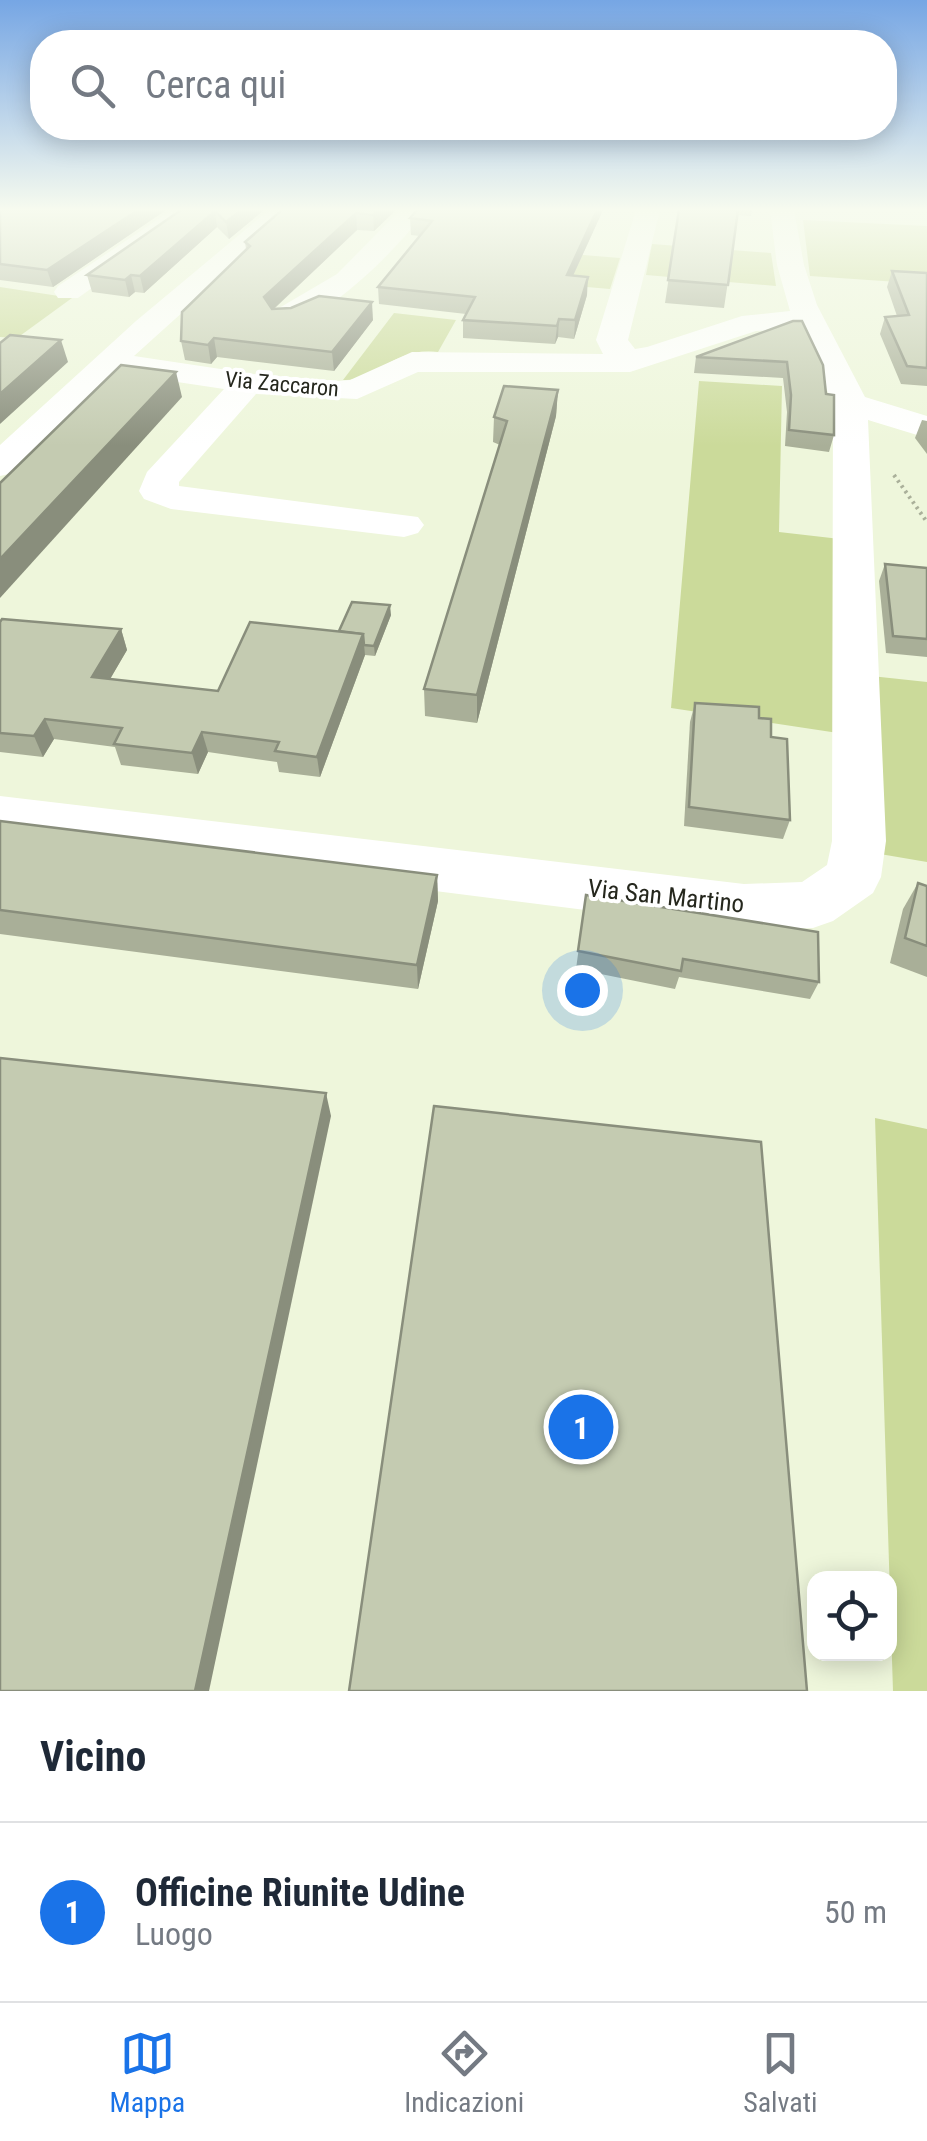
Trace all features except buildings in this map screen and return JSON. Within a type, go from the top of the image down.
[{"type":"street","points":[[68,292],[73,289]]},
{"type":"street","points":[[0,465],[194,289]]},
{"type":"street","points":[[285,316],[332,289]]},
{"type":"street","points":[[626,289],[612,340],[630,362]]},
{"type":"street","name":"Via San Martino","points":[[0,816],[744,906],[812,904],[852,877],[859,841],[850,403],[841,372],[809,318],[799,289]]},
{"type":"street","name":"Via Zaccaron","points":[[110,362],[248,383],[338,391],[357,389],[412,362],[630,362],[754,322],[809,318]]},
{"type":"street","points":[[248,383],[160,480],[158,491],[171,497],[404,525]]},
{"type":"street","points":[[850,403],[927,427]]},
{"type":"green space","points":[[0,289],[72,298],[17,338],[0,337]]},
{"type":"green space","points":[[394,313],[456,320],[438,352],[410,354],[365,376],[343,380]]},
{"type":"green space","points":[[699,381],[782,386],[779,532],[840,539],[838,733],[671,708]]},
{"type":"green space","points":[[871,676],[927,682],[927,862],[880,854]]},
{"type":"green space","points":[[875,1118],[927,1129],[927,1691],[893,1691],[897,1571],[889,1571]]},
{"type":"place","name":"Officine Riunite Udine","points":[[581,1427]]}]
